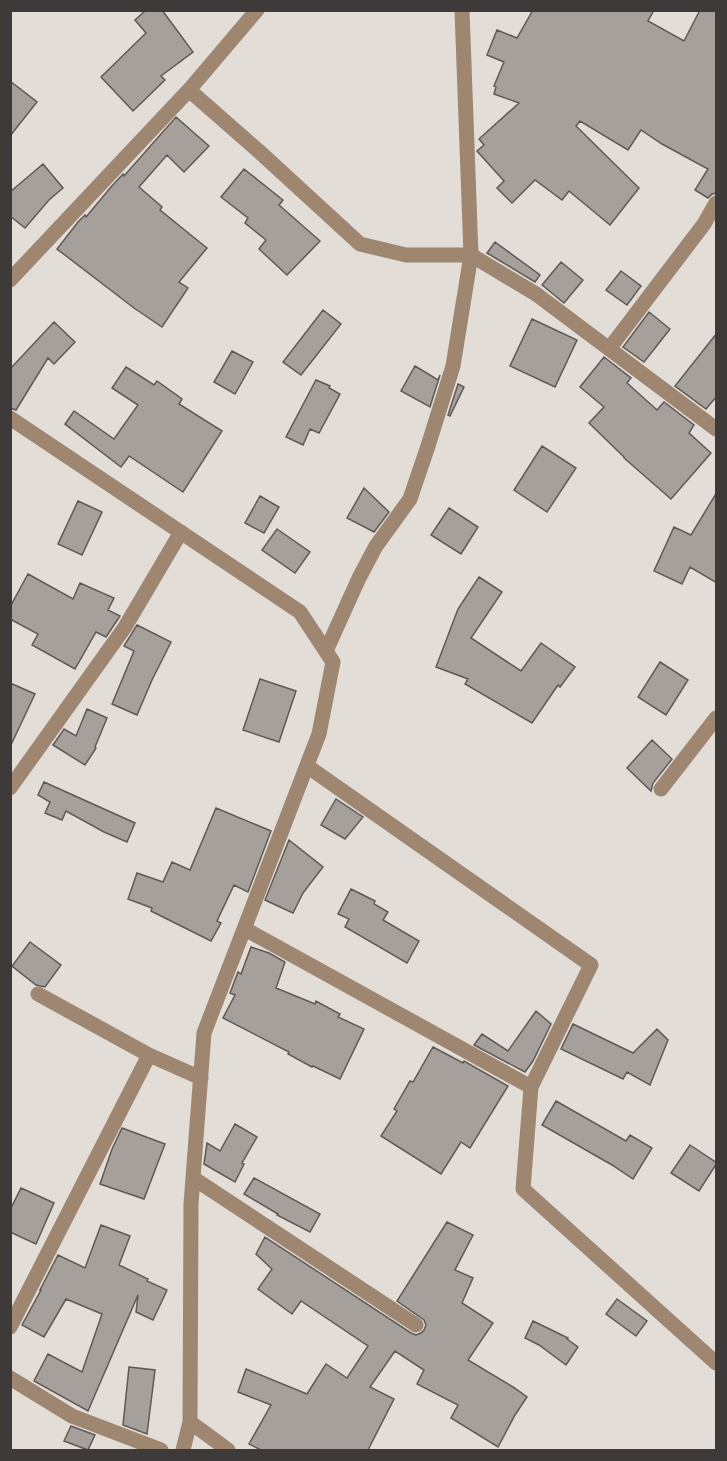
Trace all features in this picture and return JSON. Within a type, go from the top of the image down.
[{"type":"street","points":[[10,280],[189,90],[257,10]]},
{"type":"street","points":[[326,651],[376,546],[410,499],[453,366],[471,255],[462,10]]},
{"type":"street","points":[[189,90],[360,244],[406,255],[471,255],[536,294],[717,429]]},
{"type":"street","points":[[609,349],[704,224],[717,203]]},
{"type":"street","points":[[10,418],[300,612],[333,662],[319,734],[204,1033],[192,1204],[190,1422],[183,1450]]},
{"type":"street","points":[[10,788],[125,627],[181,532]]},
{"type":"street","points":[[661,789],[717,718]]},
{"type":"street","points":[[307,766],[591,965],[531,1087],[523,1189],[717,1364]]},
{"type":"street","points":[[245,929],[531,1087]]},
{"type":"street","points":[[38,994],[149,1055],[201,1078]]},
{"type":"street","points":[[10,1327],[149,1055]]},
{"type":"street","points":[[193,1178],[416,1325]]},
{"type":"street","points":[[10,1378],[72,1416],[161,1450]]},
{"type":"street","points":[[190,1422],[228,1450]]},
{"type":"building","points":[[146,10],[162,10],[193,52],[161,76],[165,80],[133,111],[101,77],[146,33],[135,20]]},
{"type":"building","points":[[533,10],[654,10],[648,21],[684,41],[700,10],[717,10],[717,193],[708,198],[695,190],[708,169],[641,130],[628,150],[580,121],[576,126],[639,188],[610,225],[569,191],[562,200],[535,180],[512,203],[497,188],[504,181],[477,151],[484,145],[479,139],[519,103],[494,94],[496,87],[494,86],[504,62],[487,55],[497,30],[517,38]]},
{"type":"building","points":[[10,81],[37,102],[10,136]]},
{"type":"building","points":[[176,117],[209,146],[184,172],[167,155],[139,187],[162,207],[160,210],[207,248],[179,282],[188,288],[162,327],[57,249],[78,222],[85,215],[86,217]]},
{"type":"building","points":[[43,164],[63,188],[49,200],[25,228],[10,216],[10,192]]},
{"type":"building","points":[[244,169],[283,200],[279,205],[320,241],[287,275],[259,249],[266,240],[245,223],[248,218],[221,197]]},
{"type":"building","points":[[495,242],[540,275],[535,282],[487,253]]},
{"type":"building","points":[[561,262],[583,280],[564,303],[542,285]]},
{"type":"building","points":[[621,271],[641,286],[627,305],[606,290]]},
{"type":"building","points":[[323,310],[341,324],[301,375],[283,362]]},
{"type":"building","points":[[649,312],[670,329],[644,362],[623,347]]},
{"type":"building","points":[[532,319],[577,340],[555,387],[510,366]]},
{"type":"building","points":[[54,322],[75,342],[54,364],[48,358],[16,410],[10,408],[10,369]]},
{"type":"building","points":[[717,333],[717,396],[706,409],[675,386]]},
{"type":"building","points":[[232,351],[253,362],[235,394],[214,382]]},
{"type":"building","points":[[604,357],[631,378],[627,383],[657,410],[664,402],[694,425],[689,433],[711,453],[671,499],[624,458],[589,423],[604,407],[580,387]]},
{"type":"building","points":[[415,366],[438,380],[440,375],[430,407],[401,391]]},
{"type":"building","points":[[126,367],[154,385],[157,381],[182,399],[179,404],[222,431],[183,492],[129,456],[121,467],[65,424],[74,411],[114,439],[138,405],[112,388]]},
{"type":"building","points":[[316,380],[330,386],[329,388],[340,394],[319,433],[310,429],[303,445],[286,437]]},
{"type":"building","points":[[458,384],[464,387],[450,416],[448,415]]},
{"type":"building","points":[[542,446],[576,468],[547,512],[514,490]]},
{"type":"building","points":[[364,488],[389,512],[374,532],[347,518]]},
{"type":"building","points":[[717,492],[717,583],[690,567],[682,584],[654,571],[674,527],[691,535]]},
{"type":"building","points":[[260,496],[279,507],[264,533],[245,523]]},
{"type":"building","points":[[78,501],[102,512],[82,555],[58,544]]},
{"type":"building","points":[[449,508],[478,527],[461,554],[431,535]]},
{"type":"building","points":[[277,529],[310,552],[295,573],[262,550]]},
{"type":"building","points":[[28,574],[73,599],[80,583],[114,598],[108,610],[120,616],[106,637],[96,632],[75,669],[32,645],[38,634],[10,619],[10,607]]},
{"type":"building","points":[[479,577],[502,592],[471,638],[521,671],[541,643],[575,667],[560,687],[558,685],[532,723],[465,684],[468,679],[436,667],[458,609]]},
{"type":"building","points":[[137,625],[171,642],[137,715],[112,704],[134,651],[124,646]]},
{"type":"building","points":[[660,662],[688,680],[666,715],[638,697]]},
{"type":"building","points":[[260,679],[296,691],[279,742],[243,730]]},
{"type":"building","points":[[10,683],[35,694],[10,747]]},
{"type":"building","points":[[87,709],[107,718],[96,748],[85,765],[53,745],[64,729],[76,736]]},
{"type":"building","points":[[652,740],[672,759],[653,783],[651,791],[627,768]]},
{"type":"building","points":[[44,782],[135,823],[127,842],[66,811],[62,820],[45,813],[50,802],[38,795]]},
{"type":"building","points":[[336,799],[363,817],[345,839],[321,825]]},
{"type":"building","points":[[216,808],[271,831],[248,892],[234,885],[217,921],[221,923],[211,941],[151,911],[152,908],[128,899],[137,873],[163,882],[172,862],[190,870]]},
{"type":"building","points":[[289,840],[323,867],[303,893],[293,913],[265,900]]},
{"type":"building","points":[[351,889],[375,901],[374,904],[388,912],[383,920],[419,941],[407,963],[345,927],[349,919],[338,914]]},
{"type":"building","points":[[30,942],[61,965],[45,987],[36,985],[12,966]]},
{"type":"building","points":[[251,947],[285,962],[276,988],[315,1004],[316,1001],[340,1014],[338,1017],[364,1029],[340,1079],[312,1067],[288,1054],[289,1052],[223,1018],[235,995],[230,993],[238,972],[241,974]]},
{"type":"building","points":[[536,1011],[551,1024],[525,1072],[474,1045],[482,1034],[508,1051]]},
{"type":"building","points":[[573,1024],[633,1053],[657,1029],[668,1040],[650,1085],[627,1072],[623,1079],[561,1049]]},
{"type":"building","points":[[433,1047],[463,1063],[464,1061],[508,1086],[470,1148],[461,1142],[441,1174],[381,1136],[397,1111],[394,1109],[410,1081],[413,1082]]},
{"type":"building","points":[[556,1101],[626,1141],[630,1135],[652,1148],[633,1179],[542,1125]]},
{"type":"building","points":[[235,1124],[257,1137],[242,1163],[244,1164],[235,1182],[204,1164],[207,1143],[220,1151]]},
{"type":"building","points":[[122,1128],[165,1144],[144,1199],[100,1184]]},
{"type":"building","points":[[690,1145],[717,1163],[699,1191],[671,1173]]},
{"type":"building","points":[[254,1178],[320,1214],[310,1232],[244,1194]]},
{"type":"building","points":[[21,1188],[54,1203],[36,1244],[10,1232],[10,1210]]},
{"type":"building","points":[[447,1222],[473,1235],[455,1270],[473,1278],[462,1303],[493,1323],[468,1360],[527,1397],[498,1447],[451,1418],[458,1405],[417,1384],[424,1370],[395,1351],[370,1387],[394,1399],[368,1450],[261,1450],[249,1444],[271,1405],[238,1392],[246,1369],[307,1394],[326,1364],[347,1378],[368,1346],[301,1301],[292,1314],[258,1289],[272,1269],[256,1254],[265,1237],[416,1335],[424,1330],[426,1325],[424,1320],[397,1301]]},
{"type":"building","points":[[101,1225],[130,1236],[119,1265],[167,1290],[153,1320],[136,1312],[138,1295],[88,1411],[34,1381],[48,1354],[82,1372],[102,1314],[66,1299],[44,1337],[22,1325],[58,1255],[85,1268]]},
{"type":"building","points":[[617,1299],[647,1321],[636,1336],[606,1314]]},
{"type":"building","points":[[533,1321],[568,1338],[578,1347],[566,1365],[539,1345],[525,1338]]},
{"type":"building","points":[[129,1367],[155,1370],[147,1434],[123,1425]]},
{"type":"building","points":[[71,1426],[95,1435],[88,1450],[64,1441]]}]
